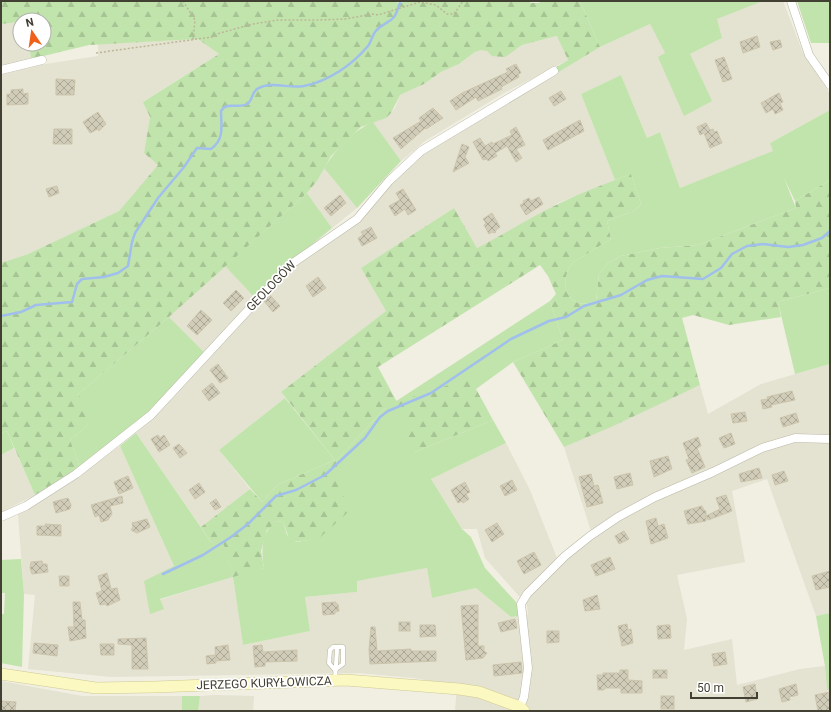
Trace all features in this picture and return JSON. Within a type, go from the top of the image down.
[{"type":"street","points":[[791,1],[809,55],[830,85]]},
{"type":"street","points":[[1,70],[42,60]]},
{"type":"street","name":"GEOLOGÓW","points":[[1,517],[26,506],[76,474],[151,414],[290,265],[357,219],[389,181],[421,151],[508,97],[554,71]]},
{"type":"street","points":[[522,709],[528,668],[521,604],[527,594],[564,556],[613,521],[655,497],[714,472],[762,448],[795,438],[830,439]]},
{"type":"street","name":"JERZEGO KURYŁOWICZA","points":[[1,674],[96,688],[155,687],[335,675],[479,692],[522,709]]},
{"type":"lane","points":[[333,647],[343,647],[344,664],[335,675],[329,663],[330,650],[333,647]]},
{"type":"lane","points":[[335,675],[336,647]]},
{"type":"path","points":[[183,1],[195,20],[193,40]]},
{"type":"path","points":[[96,53],[212,37],[220,33],[253,24],[278,20],[346,19],[373,14],[378,16],[420,2],[436,5],[447,14],[454,14],[463,1]]},
{"type":"shaded area","points":[[763,1],[783,1],[803,53],[830,94],[830,110],[770,143],[774,151],[680,188],[660,132],[647,138],[621,75],[581,94],[615,180],[558,203],[510,232],[477,248],[454,208],[361,268],[386,311],[281,392],[285,398],[219,450],[250,489],[201,527],[136,433],[171,400],[291,270],[359,221],[400,174],[426,150],[600,47],[650,24],[665,53],[659,57],[690,54],[722,38],[716,19]]},
{"type":"shaded area","points":[[12,23],[12,52],[30,52],[31,59],[1,65],[1,24]]},
{"type":"shaded area","points":[[558,36],[568,60],[504,93],[425,141],[401,161],[373,122],[386,118],[395,108],[400,95],[424,84],[441,72],[459,64],[475,52],[481,50],[517,49],[522,45]]},
{"type":"shaded area","points":[[198,39],[219,54],[144,101],[150,117],[144,153],[158,165],[119,211],[28,254],[1,263],[1,74],[39,65],[98,56],[98,44]]},
{"type":"shaded area","points":[[324,168],[357,208],[332,228],[307,193],[317,181]]},
{"type":"shaded area","points":[[225,266],[255,298],[206,354],[169,317]]},
{"type":"shaded area","points":[[830,364],[830,613],[816,616],[767,479],[732,491],[745,562],[677,575],[687,619],[684,650],[732,639],[737,685],[800,669],[825,666],[827,689],[830,689],[830,711],[455,711],[457,686],[414,678],[358,673],[112,677],[28,669],[35,595],[24,594],[18,514],[72,480],[120,446],[174,566],[159,600],[233,577],[243,645],[310,631],[305,597],[357,592],[356,581],[427,568],[432,598],[476,588],[511,617],[528,615],[527,605],[485,558],[477,529],[462,529],[431,479],[506,443],[530,490],[557,558],[591,531],[564,447],[700,385],[708,414],[761,384]]},
{"type":"shaded area","points":[[14,448],[35,495],[1,512],[1,455]]},
{"type":"shaded area","points":[[1,681],[82,696],[182,696],[182,711],[1,711]]},
{"type":"shaded area","points":[[200,696],[254,696],[253,711],[198,711]]},
{"type":"green space","points":[[1,1],[391,1],[400,3],[407,1],[528,1],[531,3],[539,3],[541,1],[580,1],[600,47],[557,73],[555,68],[568,60],[557,36],[522,45],[505,57],[492,56],[487,51],[481,50],[475,52],[459,64],[441,72],[424,84],[400,95],[391,113],[386,118],[361,127],[331,156],[317,181],[307,193],[169,317],[77,395],[84,399],[87,426],[70,440],[80,467],[35,495],[7,431],[1,433],[1,263],[28,254],[119,211],[158,165],[144,153],[150,117],[143,102],[219,54],[198,39],[89,45],[31,59],[30,52],[52,52],[52,12],[12,12],[12,23],[1,24]]},
{"type":"green space","points":[[580,1],[763,1],[717,19],[722,38],[690,54],[712,101],[684,116],[658,57],[665,53],[650,24],[600,47]]},
{"type":"green space","points":[[797,1],[830,1],[830,43],[811,43]]},
{"type":"green space","points":[[621,75],[647,138],[660,132],[680,188],[773,151],[770,143],[830,110],[830,180],[795,201],[784,178],[796,208],[698,245],[660,248],[621,256],[608,263],[599,274],[596,301],[586,304],[578,303],[568,294],[566,287],[568,271],[572,263],[611,239],[607,221],[634,211],[641,204],[631,174],[615,180],[581,94]]},
{"type":"green space","points":[[373,122],[401,161],[357,208],[324,168],[334,154],[352,135]]},
{"type":"green space","points":[[631,174],[641,204],[634,211],[607,221],[611,239],[572,263],[568,271],[566,287],[568,294],[578,303],[586,304],[596,301],[599,274],[608,263],[621,256],[660,248],[698,245],[796,208],[795,201],[830,180],[830,288],[778,302],[781,317],[729,325],[693,315],[682,318],[700,385],[611,427],[564,447],[513,362],[563,340],[550,301],[556,294],[548,276],[540,265],[378,367],[397,402],[384,409],[336,461],[347,513],[315,542],[309,540],[290,541],[283,522],[277,521],[267,530],[261,551],[264,568],[233,577],[222,539],[211,542],[201,527],[250,489],[262,502],[279,484],[335,460],[281,392],[386,311],[361,268],[454,208],[477,248],[560,203],[586,191]]},
{"type":"green space","points":[[307,193],[332,228],[280,271],[255,298],[225,266]]},
{"type":"green space","points":[[830,288],[830,364],[795,374],[778,302]]},
{"type":"green space","points":[[550,301],[563,340],[513,362],[476,389],[469,378],[413,453],[493,420],[506,443],[431,479],[462,529],[471,537],[485,568],[516,602],[520,616],[511,617],[476,588],[432,598],[427,568],[357,581],[357,592],[305,597],[310,631],[243,645],[233,577],[160,599],[164,609],[150,614],[144,581],[174,566],[120,446],[136,433],[211,542],[222,538],[233,576],[264,568],[263,542],[268,530],[277,521],[283,522],[287,535],[296,542],[309,540],[336,461],[384,409]]},
{"type":"green space","points":[[169,317],[206,354],[150,412],[80,467],[70,440],[87,426],[77,395]]},
{"type":"green space","points":[[470,378],[493,420],[413,453],[397,402]]},
{"type":"green space","points":[[285,398],[335,460],[279,484],[262,502],[219,450]]},
{"type":"green space","points":[[7,431],[14,448],[1,455],[1,433]]},
{"type":"green space","points":[[21,559],[24,594],[22,667],[1,663],[1,614],[4,614],[5,593],[1,593],[1,560]]},
{"type":"green space","points":[[830,613],[830,689],[827,690],[825,666],[816,616]]},
{"type":"green space","points":[[182,696],[200,696],[198,711],[182,711]]},
{"type":"building","points":[[757,36],[760,47],[743,53],[740,42]]},
{"type":"building","points":[[780,40],[782,47],[773,50],[770,42]]},
{"type":"building","points":[[724,57],[732,79],[723,82],[715,60]]},
{"type":"building","points":[[516,64],[521,73],[518,74],[519,77],[501,87],[502,89],[478,101],[476,97],[456,110],[450,101],[462,93],[508,72],[506,69]]},
{"type":"building","points":[[56,79],[75,80],[74,95],[56,95]]},
{"type":"building","points":[[23,89],[23,94],[28,93],[28,104],[7,105],[7,94],[11,94],[11,90]]},
{"type":"building","points":[[561,91],[566,99],[554,106],[549,98]]},
{"type":"building","points":[[779,93],[783,102],[780,103],[783,110],[775,114],[773,109],[766,113],[761,103]]},
{"type":"building","points":[[433,108],[443,118],[426,129],[425,128],[401,149],[393,138],[421,121],[419,118]]},
{"type":"building","points":[[98,112],[106,124],[99,131],[98,129],[90,133],[83,122]]},
{"type":"building","points":[[580,120],[584,131],[548,150],[543,140]]},
{"type":"building","points":[[706,123],[710,130],[713,129],[714,132],[717,131],[722,143],[710,148],[704,133],[700,135],[697,127]]},
{"type":"building","points":[[516,127],[525,145],[516,149],[522,158],[516,162],[507,146],[495,153],[497,156],[488,161],[487,159],[483,160],[473,142],[480,138],[485,146],[492,142],[493,144],[512,135],[510,131]]},
{"type":"building","points":[[54,129],[72,129],[72,144],[53,144]]},
{"type":"building","points":[[462,144],[469,147],[465,157],[469,163],[453,172]]},
{"type":"building","points":[[57,186],[59,193],[49,197],[46,189]]},
{"type":"building","points":[[403,189],[416,210],[408,215],[405,209],[395,216],[389,206],[400,200],[396,193]]},
{"type":"building","points":[[340,195],[346,203],[331,216],[324,208]]},
{"type":"building","points":[[539,197],[543,204],[526,215],[520,205],[524,203],[523,201],[529,198],[531,201]]},
{"type":"building","points":[[492,213],[500,227],[495,233],[492,232],[489,234],[484,225],[486,223],[483,219]]},
{"type":"building","points":[[371,227],[377,238],[362,246],[358,238],[363,235],[361,232]]},
{"type":"building","points":[[318,277],[326,288],[313,297],[306,286]]},
{"type":"building","points":[[236,290],[244,298],[231,311],[223,303]]},
{"type":"building","points":[[270,295],[280,306],[273,312],[264,301]]},
{"type":"building","points":[[201,310],[212,320],[197,335],[187,326]]},
{"type":"building","points":[[218,364],[228,378],[220,383],[210,370]]},
{"type":"building","points":[[212,383],[220,393],[209,401],[202,391]]},
{"type":"building","points":[[792,391],[795,400],[771,405],[772,407],[763,409],[761,400],[768,399],[767,397]]},
{"type":"building","points":[[745,412],[747,421],[733,423],[731,414]]},
{"type":"building","points":[[796,413],[799,422],[783,427],[780,418]]},
{"type":"building","points":[[731,433],[735,444],[724,448],[719,438]]},
{"type":"building","points":[[158,435],[160,438],[164,435],[170,445],[159,452],[151,439]]},
{"type":"building","points":[[698,437],[701,446],[697,448],[705,467],[692,473],[686,460],[689,459],[683,443]]},
{"type":"building","points":[[179,444],[187,453],[180,458],[173,448]]},
{"type":"building","points":[[668,456],[672,469],[654,477],[650,461]]},
{"type":"building","points":[[759,468],[762,478],[741,482],[739,474]]},
{"type":"building","points":[[784,471],[788,481],[775,485],[772,475]]},
{"type":"building","points":[[630,473],[633,485],[617,489],[614,477]]},
{"type":"building","points":[[591,474],[594,486],[598,485],[603,503],[587,507],[579,477]]},
{"type":"building","points":[[128,476],[133,488],[119,494],[114,482]]},
{"type":"building","points":[[512,480],[517,490],[505,496],[500,486]]},
{"type":"building","points":[[465,482],[470,492],[466,494],[469,499],[463,503],[462,501],[458,503],[451,490]]},
{"type":"building","points":[[199,483],[205,492],[195,499],[189,490]]},
{"type":"building","points":[[726,495],[732,511],[708,520],[706,516],[720,509],[716,498]]},
{"type":"building","points":[[122,496],[123,503],[110,506],[112,514],[108,520],[101,522],[99,515],[95,517],[91,505]]},
{"type":"building","points":[[68,498],[71,505],[70,509],[56,513],[53,502]]},
{"type":"building","points":[[216,499],[221,507],[215,510],[210,503]]},
{"type":"building","points":[[702,506],[706,511],[706,521],[688,524],[684,511]]},
{"type":"building","points":[[656,518],[658,526],[664,524],[668,538],[651,544],[646,521]]},
{"type":"building","points":[[147,519],[150,527],[137,533],[131,530],[133,527],[132,523]]},
{"type":"building","points":[[497,523],[504,534],[492,542],[485,530]]},
{"type":"building","points":[[45,524],[61,525],[61,536],[37,535],[37,526],[46,526]]},
{"type":"building","points":[[624,531],[629,539],[619,544],[615,536]]},
{"type":"building","points":[[534,552],[541,565],[524,574],[517,561]]},
{"type":"building","points":[[610,557],[615,569],[596,576],[591,565]]},
{"type":"building","points":[[42,561],[43,564],[47,564],[48,572],[32,574],[30,568],[31,562]]},
{"type":"building","points":[[830,571],[830,587],[816,590],[812,576]]},
{"type":"building","points":[[107,573],[111,589],[117,588],[120,600],[107,606],[106,604],[100,605],[96,593],[102,591],[98,576]]},
{"type":"building","points":[[59,576],[69,576],[69,586],[60,586]]},
{"type":"building","points":[[597,595],[600,609],[585,611],[583,600]]},
{"type":"building","points":[[73,602],[80,602],[82,620],[85,620],[86,638],[70,641],[68,627],[74,627]]},
{"type":"building","points":[[336,602],[336,604],[338,604],[339,611],[335,612],[335,614],[323,615],[322,603]]},
{"type":"building","points":[[478,605],[478,646],[484,646],[484,651],[487,653],[483,658],[466,660],[461,606]]},
{"type":"building","points":[[515,619],[517,628],[501,632],[498,623]]},
{"type":"building","points":[[399,622],[410,622],[410,631],[399,631]]},
{"type":"building","points":[[627,624],[628,630],[631,629],[633,643],[622,646],[618,626]]},
{"type":"building","points":[[420,625],[435,625],[436,636],[420,637]]},
{"type":"building","points":[[670,625],[671,638],[658,639],[657,626]]},
{"type":"building","points":[[371,627],[375,627],[377,651],[411,649],[411,651],[436,651],[436,661],[370,664],[369,650]]},
{"type":"building","points":[[547,631],[559,631],[559,642],[547,643]]},
{"type":"building","points":[[146,638],[148,669],[132,669],[132,645],[118,644],[118,639]]},
{"type":"building","points":[[34,643],[58,645],[57,656],[33,653]]},
{"type":"building","points":[[100,644],[114,644],[114,655],[101,655]]},
{"type":"building","points":[[228,645],[230,660],[216,661],[215,647]]},
{"type":"building","points":[[262,645],[263,652],[297,650],[297,661],[265,662],[265,666],[255,667],[253,646]]},
{"type":"building","points":[[725,652],[727,664],[714,666],[712,654]]},
{"type":"building","points":[[215,655],[216,663],[207,664],[206,656]]},
{"type":"building","points":[[521,662],[522,673],[494,676],[493,665]]},
{"type":"building","points":[[620,670],[628,670],[628,680],[642,681],[642,693],[621,693],[621,688],[605,688],[604,690],[598,690],[597,675],[603,675],[603,673],[620,673]]},
{"type":"building","points":[[653,670],[667,670],[667,678],[653,678]]},
{"type":"building","points":[[755,684],[757,699],[746,702],[743,687]]},
{"type":"building","points":[[796,684],[798,695],[789,697],[790,700],[782,702],[779,689]]},
{"type":"building","points":[[830,692],[830,711],[818,711],[815,695]]},
{"type":"building","points":[[661,696],[674,696],[674,709],[661,709]]},
{"type":"building","points":[[1,701],[16,702],[15,711],[1,711]]},
{"type":"waterway","points":[[1,316],[21,312],[36,305],[72,302],[77,284],[82,279],[104,277],[118,273],[128,266],[135,233],[158,198],[184,167],[197,148],[211,149],[218,141],[222,127],[221,111],[226,106],[240,106],[249,103],[256,89],[264,86],[275,85],[299,87],[313,84],[331,76],[347,66],[362,53],[370,43],[377,30],[394,17],[400,3]]},
{"type":"waterway","points":[[163,574],[203,555],[231,537],[248,524],[276,496],[296,490],[325,475],[365,438],[380,417],[388,411],[431,393],[511,339],[549,321],[566,317],[584,306],[621,295],[647,280],[662,276],[703,279],[721,268],[732,254],[747,246],[763,244],[788,247],[803,245],[822,238],[830,231]]}]
